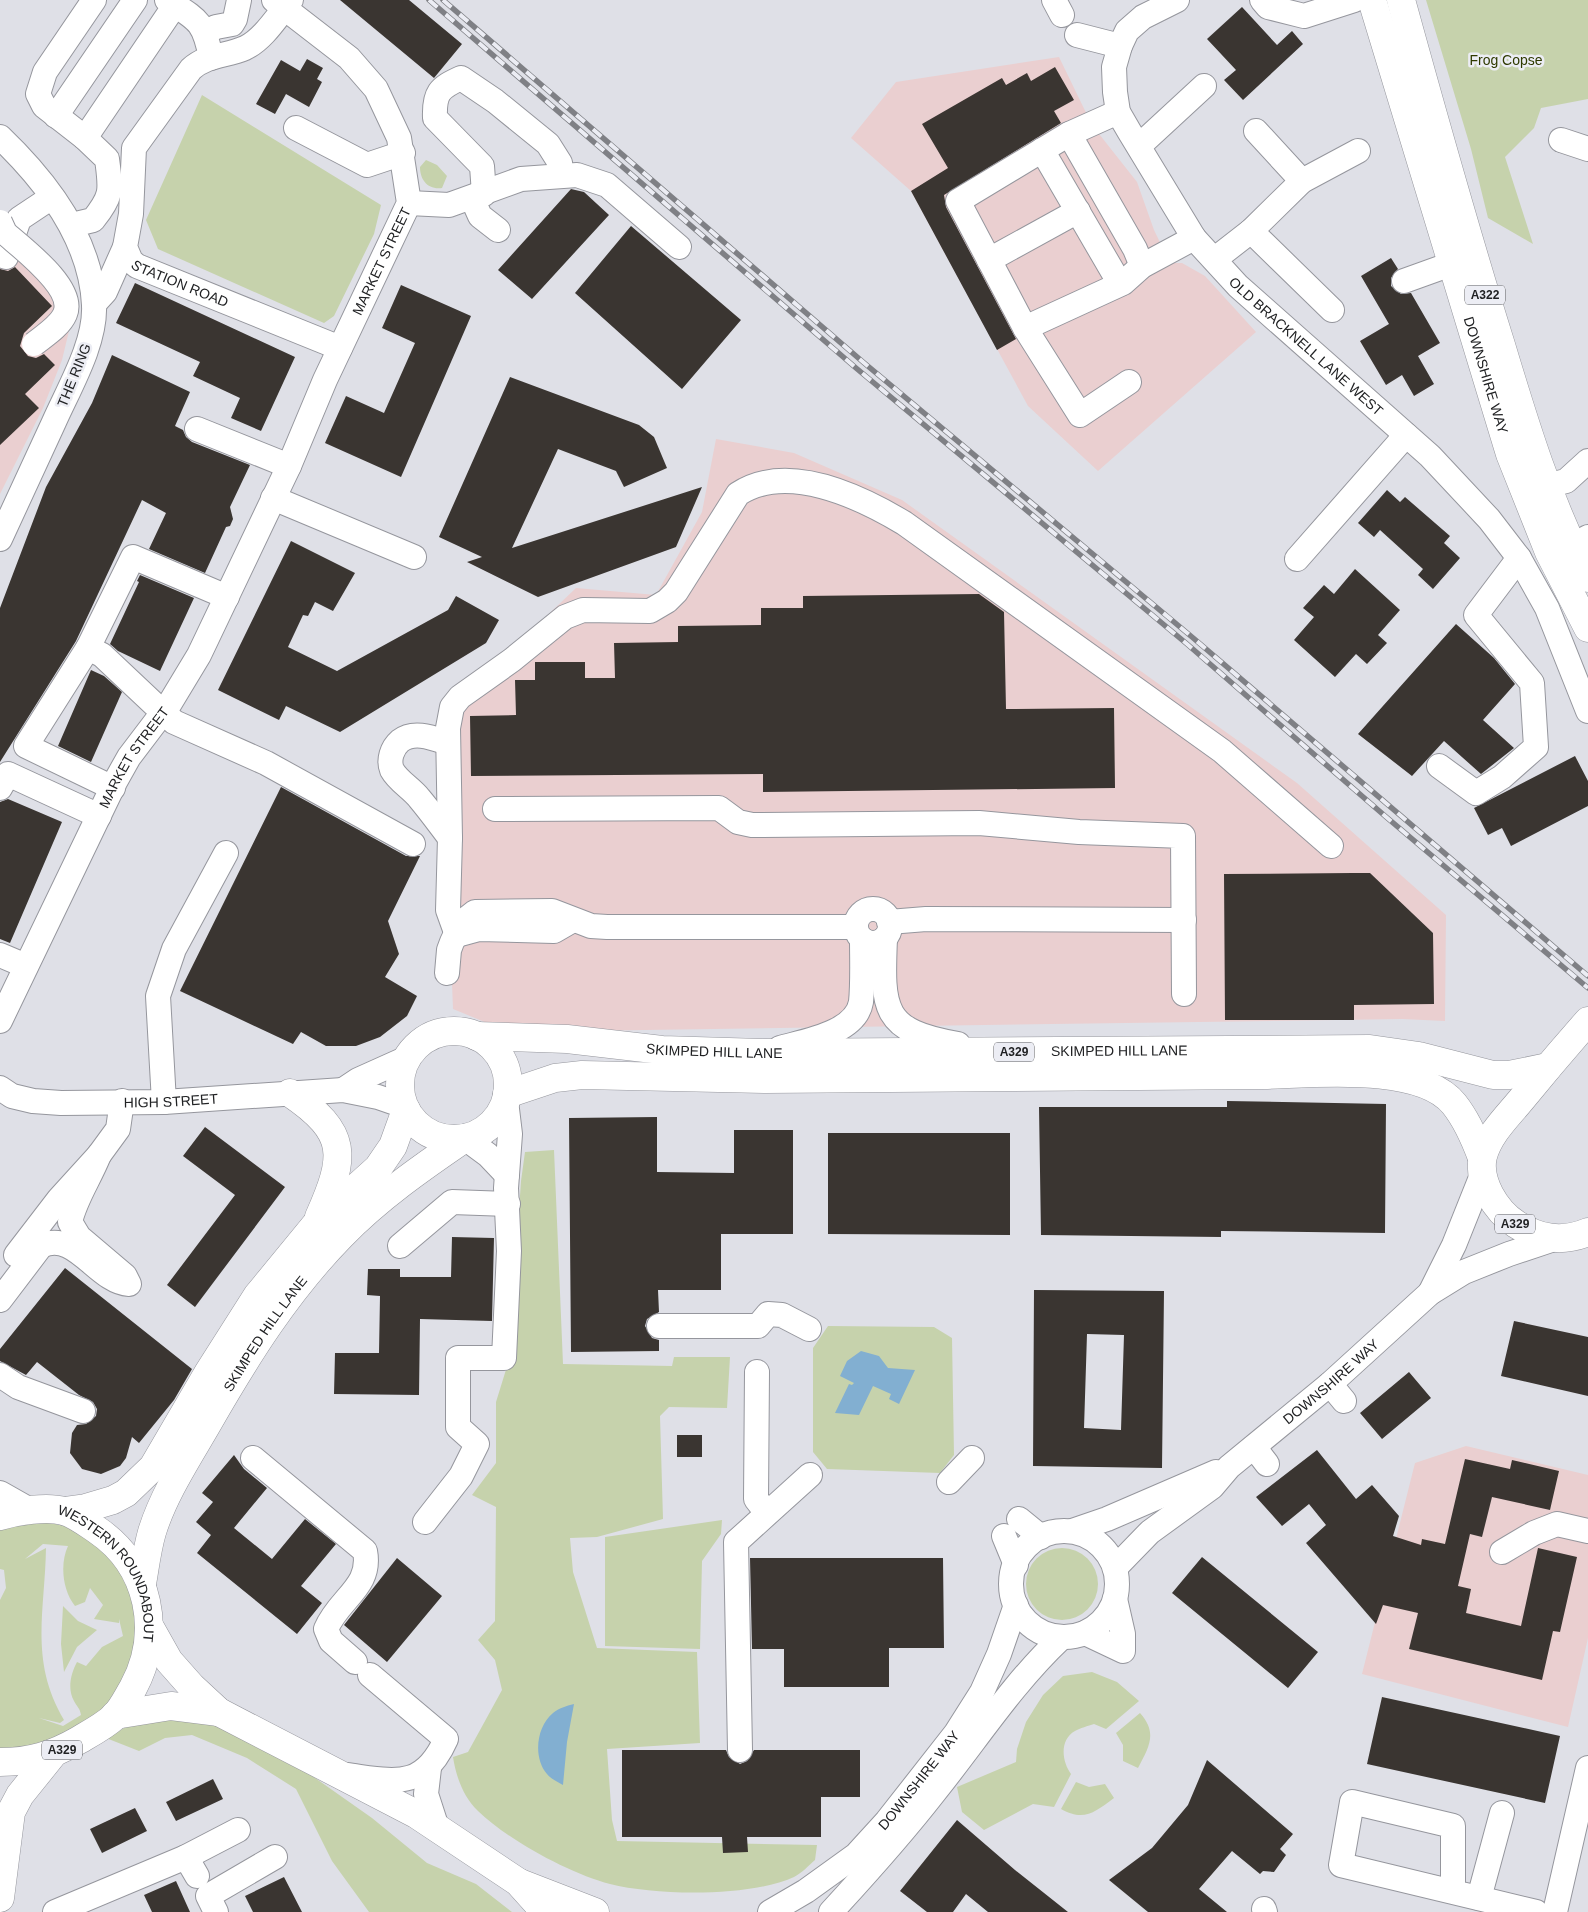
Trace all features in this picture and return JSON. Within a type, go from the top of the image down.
[{"type":"main road","name":"DOWNSHIRE WAY","points":[[1372,0],[1462,260],[1546,486],[1580,541],[1588,578]]},
{"type":"main road","name":"DOWNSHIRE WAY","points":[[1397,2],[1516,472],[1549,552],[1588,628]]},
{"type":"main road","points":[[1482,1166],[1492,1134],[1588,1021]]},
{"type":"main road","points":[[455,1031],[476,1036],[491,1046],[503,1062],[508,1081],[506,1098],[497,1119],[488,1127],[465,1138],[452,1139],[430,1133],[421,1128],[405,1108],[400,1080],[407,1058],[416,1046],[434,1035],[455,1031]]},
{"type":"main road","name":"SKIMPED HILL LANE","points":[[476,1036],[567,1039],[662,1050],[762,1054],[1370,1049],[1419,1056],[1493,1075],[1509,1075],[1548,1067]]},
{"type":"main road","name":"SKIMPED HILL LANE","points":[[506,1098],[555,1078],[582,1075],[766,1078],[1264,1076],[1342,1072],[1400,1078],[1427,1084],[1436,1089],[1453,1103],[1475,1139],[1482,1166]]},
{"type":"main road","points":[[290,1093],[315,1111],[327,1123],[337,1145],[338,1165],[335,1178],[317,1223]]},
{"type":"main road","name":"SKIMPED HILL LANE","points":[[64,1510],[93,1507],[113,1500],[126,1493],[153,1467],[252,1303],[277,1269],[317,1223],[378,1168],[393,1146],[405,1108]]},
{"type":"main road","name":"SKIMPED HILL LANE","points":[[142,1584],[152,1531],[172,1489],[226,1390],[268,1324],[317,1262],[355,1223],[412,1174],[465,1138]]},
{"type":"main road","name":"A329","points":[[1482,1166],[1487,1189],[1507,1217],[1529,1231],[1554,1239],[1586,1234]]},
{"type":"main road","name":"WESTERN ROUNDABOUT","points":[[0,1516],[30,1510],[64,1510],[114,1543],[142,1584],[150,1628],[140,1674],[115,1715],[91,1734],[53,1754],[35,1760],[0,1762]]},
{"type":"main road","points":[[150,1628],[169,1661],[218,1712],[340,1774],[436,1828],[518,1882],[595,1912]]},
{"type":"main road","points":[[115,1715],[171,1706],[218,1712]]},
{"type":"main road","points":[[0,1898],[5,1829],[11,1812],[20,1795],[53,1754]]},
{"type":"main road","points":[[518,1882],[545,1912]]},
{"type":"street","points":[[72,225],[94,220],[107,203],[110,191],[107,159],[85,138],[44,106],[38,94],[45,72],[94,0]]},
{"type":"street","points":[[56,116],[135,0]]},
{"type":"street","points":[[206,32],[216,27],[232,24],[239,0]]},
{"type":"street","name":"OLD BRACKNELL LANE WEST","points":[[1177,0],[1143,16],[1127,31],[1114,67],[1118,112],[1194,238],[1238,286],[1406,435],[1463,490],[1519,558],[1547,608],[1584,701]]},
{"type":"street","points":[[1262,0],[1268,7],[1304,16],[1354,0]]},
{"type":"street","points":[[85,138],[171,3],[200,23],[206,32],[211,58]]},
{"type":"street","points":[[107,159],[134,148],[191,69],[198,63],[211,58],[246,48],[260,36],[283,3]]},
{"type":"street","name":"MARKET STREET","points":[[0,1021],[112,788],[129,757],[170,703],[192,667],[227,597],[289,466],[340,348],[409,203],[402,154],[386,106],[350,58],[283,3]]},
{"type":"street","points":[[1077,35],[1120,46]]},
{"type":"street","points":[[498,230],[480,216],[478,196],[482,166],[435,118],[434,100],[448,84],[461,78],[495,101],[548,144],[560,163],[562,175]]},
{"type":"street","points":[[1139,146],[1204,86]]},
{"type":"street","points":[[1118,112],[1069,134],[958,201],[1025,328],[1080,415],[1129,382]]},
{"type":"street","points":[[296,128],[367,165],[402,154]]},
{"type":"street","points":[[1256,131],[1302,181]]},
{"type":"street","points":[[1069,134],[1135,249],[1142,266]]},
{"type":"street","name":"THE RING","points":[[0,137],[19,155],[72,225],[83,251],[94,304],[91,326],[81,363],[0,539]]},
{"type":"street","points":[[1561,140],[1588,149]]},
{"type":"street","name":"STATION ROAD","points":[[134,148],[131,214],[125,247],[131,261],[137,266],[340,348]]},
{"type":"street","points":[[1042,150],[1120,284]]},
{"type":"street","points":[[1215,259],[1252,231],[1302,181],[1358,151]]},
{"type":"street","points":[[409,203],[449,205],[521,179],[577,175],[607,185],[679,247]]},
{"type":"street","points":[[6,257],[19,219],[52,197]]},
{"type":"street","points":[[989,260],[1078,211]]},
{"type":"street","points":[[0,222],[5,233],[52,278],[64,291],[67,299],[67,307],[62,320],[34,344]]},
{"type":"street","points":[[1252,231],[1332,310]]},
{"type":"street","points":[[1025,328],[1120,284],[1142,266],[1194,238]]},
{"type":"street","points":[[94,304],[105,292],[125,247]]},
{"type":"street","points":[[1404,281],[1462,260]]},
{"type":"street","points":[[197,429],[289,466]]},
{"type":"street","points":[[1298,559],[1406,435]]},
{"type":"street","points":[[1546,486],[1566,481],[1588,461]]},
{"type":"street","points":[[457,935],[448,910],[450,838],[448,718],[452,707],[460,697],[512,660],[556,622],[583,610],[639,612],[658,608],[676,592],[738,494],[760,483],[776,479],[793,481],[857,496],[887,512],[942,548],[1035,618],[1222,750],[1331,846]]},
{"type":"street","points":[[273,498],[414,558]]},
{"type":"street","points":[[112,788],[26,746],[95,652],[133,557],[227,597]]},
{"type":"street","points":[[1439,766],[1476,793],[1502,777],[1536,747],[1532,683],[1476,615],[1519,558]]},
{"type":"street","points":[[95,652],[174,722],[266,763],[413,844]]},
{"type":"street","points":[[448,743],[426,736],[407,737],[396,745],[391,756],[391,763],[397,776],[419,797],[450,838]]},
{"type":"street","points":[[4,781],[99,816]]},
{"type":"street","points":[[495,809],[718,808],[738,822],[752,825],[979,823],[1079,832],[1183,836],[1184,994]]},
{"type":"street","points":[[164,1102],[158,996],[174,950],[226,853]]},
{"type":"street","points":[[447,973],[449,950],[457,935],[479,928],[554,931],[574,920],[591,926],[614,928],[873,932],[926,919],[1184,920]]},
{"type":"street","points":[[873,932],[885,999],[894,1017],[903,1028],[927,1038],[1007,1052]]},
{"type":"street","points":[[762,1054],[834,1032],[855,1016],[861,1004],[873,932]]},
{"type":"street","points":[[0,955],[26,966]]},
{"type":"street","name":"HIGH STREET","points":[[343,1090],[358,1080],[407,1058]]},
{"type":"street","name":"HIGH STREET","points":[[0,1088],[12,1096],[33,1101],[61,1103],[164,1102],[343,1090],[378,1097],[405,1108]]},
{"type":"street","points":[[425,1522],[461,1476],[477,1444],[458,1426],[458,1358],[504,1358],[509,1251],[507,1175],[510,1134],[506,1098]]},
{"type":"street","points":[[0,1277],[59,1199],[99,1156],[118,1129],[122,1101]]},
{"type":"street","points":[[465,1138],[488,1155],[507,1175]]},
{"type":"street","points":[[0,1300],[41,1246],[50,1241],[60,1242],[75,1250],[120,1284],[130,1284],[126,1276],[79,1237],[70,1222],[73,1208],[99,1156]]},
{"type":"street","name":"DOWNSHIRE WAY","points":[[1430,1293],[1454,1244],[1482,1166]]},
{"type":"street","points":[[400,1246],[452,1202],[508,1204]]},
{"type":"street","name":"DOWNSHIRE WAY","points":[[1072,1531],[1107,1520],[1260,1455],[1337,1393],[1430,1293],[1464,1272],[1554,1239]]},
{"type":"street","points":[[659,1326],[758,1326],[768,1314],[782,1315],[809,1329]]},
{"type":"street","points":[[756,1372],[756,1499],[767,1513]]},
{"type":"street","points":[[0,1375],[18,1388],[83,1411]]},
{"type":"street","points":[[253,1458],[365,1551],[368,1565],[364,1576],[330,1619],[326,1629],[330,1641],[446,1739],[429,1768],[426,1794],[436,1828]]},
{"type":"street","points":[[949,1482],[972,1458]]},
{"type":"street","name":"DOWNSHIRE WAY","points":[[1115,1568],[1150,1532],[1212,1487],[1229,1467]]},
{"type":"street","points":[[740,1750],[736,1542],[810,1475]]},
{"type":"street","points":[[0,1493],[30,1510]]},
{"type":"street","points":[[1019,1518],[1041,1537]]},
{"type":"street","points":[[1502,1552],[1534,1533],[1557,1524],[1588,1531]]},
{"type":"street","points":[[1054,1531],[1072,1531],[1084,1534],[1099,1544],[1109,1556],[1115,1568],[1117,1585],[1115,1599],[1110,1610],[1096,1626],[1085,1632],[1061,1638],[1033,1626],[1016,1605],[1011,1588],[1012,1571],[1022,1551],[1041,1537],[1054,1531]]},
{"type":"street","points":[[1004,1536],[1016,1565]]},
{"type":"street","points":[[1085,1632],[1123,1651],[1123,1634],[1115,1599]]},
{"type":"street","name":"DOWNSHIRE WAY","points":[[770,1912],[856,1856],[887,1821],[956,1733],[982,1692],[999,1654],[1016,1605]]},
{"type":"street","name":"DOWNSHIRE WAY","points":[[832,1912],[933,1794],[1018,1682],[1061,1638]]},
{"type":"street","points":[[340,1774],[394,1782],[418,1775],[429,1768]]},
{"type":"street","points":[[1555,1912],[1588,1768]]},
{"type":"street","points":[[1453,1892],[1454,1826],[1352,1802],[1341,1865],[1453,1892],[1480,1898],[1536,1912]]},
{"type":"street","points":[[1480,1898],[1502,1813]]},
{"type":"street","points":[[55,1912],[192,1867],[238,1830]]},
{"type":"street","points":[[216,1912],[208,1896],[275,1857]]},
{"type":"street","points":[[790,1912],[810,1906],[832,1912]]},
{"type":"shaded area","points":[[1059,57],[1092,125],[1137,182],[1154,230],[1170,263],[1182,263],[1205,276],[1256,332],[1098,471],[1028,406],[911,191],[851,138],[896,82]]},
{"type":"shaded area","points":[[0,218],[74,310],[62,360],[43,408],[0,494]]},
{"type":"shaded area","points":[[716,439],[794,453],[902,500],[1297,783],[1446,915],[1445,1021],[1402,1019],[509,1032],[453,1009],[441,701],[509,652],[576,588],[656,595],[702,512]]},
{"type":"shaded area","points":[[1466,1446],[1588,1475],[1588,1638],[1568,1727],[1362,1674],[1415,1463]]},
{"type":"green space","name":"Frog Copse","points":[[1426,0],[1588,0],[1588,99],[1541,108],[1534,128],[1505,157],[1533,244],[1488,218],[1471,149]]},
{"type":"green space","points":[[202,95],[381,205],[374,234],[334,316],[324,323],[158,249],[146,220]]},
{"type":"green space","points":[[426,160],[437,165],[447,176],[442,188],[429,186],[423,180],[420,167]]},
{"type":"green space","points":[[554,1150],[563,1364],[672,1366],[674,1357],[730,1357],[727,1408],[669,1407],[660,1416],[663,1519],[597,1537],[570,1538],[573,1572],[597,1648],[697,1652],[700,1743],[607,1749],[612,1820],[617,1841],[817,1845],[815,1860],[794,1877],[775,1884],[729,1891],[678,1892],[630,1888],[594,1879],[540,1855],[491,1822],[468,1799],[456,1771],[453,1757],[468,1752],[502,1690],[495,1660],[478,1640],[495,1621],[496,1507],[472,1495],[496,1463],[496,1402],[509,1360],[521,1181],[525,1152]]},
{"type":"green space","points":[[828,1326],[934,1327],[952,1338],[954,1455],[940,1473],[827,1469],[813,1452],[813,1348]]},
{"type":"green space","points":[[722,1520],[721,1534],[702,1561],[700,1649],[605,1646],[605,1537]]},
{"type":"green space","points":[[10,1523],[50,1523],[65,1526],[91,1539],[122,1571],[138,1616],[131,1670],[104,1709],[46,1745],[0,1751],[0,1600],[6,1588],[4,1570],[0,1569],[0,1526]],"holes":[[[43,1544],[68,1546],[63,1568],[65,1584],[71,1600],[75,1606],[85,1602],[90,1588],[103,1605],[94,1619],[119,1623],[119,1619],[123,1636],[102,1647],[86,1666],[77,1662],[70,1686],[72,1696],[81,1715],[63,1726],[39,1718],[60,1723],[64,1720],[53,1698],[46,1677],[43,1656],[42,1615],[46,1548],[25,1559]]]},
{"type":"green space","points":[[1062,1548],[1076,1551],[1088,1558],[1095,1570],[1098,1584],[1095,1598],[1088,1610],[1076,1617],[1062,1620],[1048,1617],[1036,1610],[1029,1598],[1026,1584],[1029,1570],[1036,1558],[1048,1551]]},
{"type":"green space","points":[[63,1606],[78,1621],[97,1630],[77,1647],[64,1672],[61,1644]]},
{"type":"green space","points":[[1092,1672],[1117,1682],[1139,1701],[1106,1729],[1094,1724],[1077,1730],[1070,1735],[1064,1745],[1064,1757],[1071,1774],[1054,1807],[1033,1804],[984,1830],[962,1812],[957,1787],[1016,1762],[1017,1749],[1026,1722],[1043,1695],[1063,1676]]},
{"type":"green space","points":[[1140,1713],[1149,1727],[1150,1740],[1138,1768],[1123,1761],[1123,1745],[1116,1733]]},
{"type":"green space","points":[[176,1718],[198,1719],[224,1729],[308,1773],[372,1818],[427,1863],[476,1884],[512,1912],[369,1912],[332,1861],[296,1789],[247,1758],[192,1735],[165,1738],[139,1751],[106,1738],[128,1726]]},
{"type":"green space","points":[[1076,1782],[1089,1787],[1105,1784],[1114,1798],[1089,1814],[1076,1815],[1069,1813],[1061,1809]]},
{"type":"water","points":[[861,1351],[879,1356],[888,1368],[915,1370],[899,1404],[889,1399],[891,1394],[873,1386],[859,1415],[835,1413],[849,1384],[852,1385],[854,1383],[840,1376],[847,1361]]},
{"type":"water","points":[[574,1704],[567,1742],[563,1785],[547,1774],[540,1760],[538,1743],[547,1719],[565,1706]]},
{"type":"building","points":[[340,0],[409,0],[462,44],[434,78]]},
{"type":"building","points":[[1242,7],[1277,45],[1292,31],[1303,44],[1243,100],[1224,80],[1236,70],[1207,39]]},
{"type":"building","points":[[307,59],[323,68],[317,79],[322,82],[309,107],[286,94],[275,114],[256,104],[281,60],[300,71]]},
{"type":"building","points":[[1055,67],[1074,100],[1054,111],[1061,123],[944,195],[946,207],[1016,339],[997,350],[911,191],[948,168],[922,124],[1002,78],[1006,85],[1027,73],[1031,81]]},
{"type":"building","points":[[571,189],[584,192],[609,215],[532,299],[498,270]]},
{"type":"building","points":[[631,226],[741,320],[682,389],[575,293]]},
{"type":"building","points":[[1391,258],[1398,269],[1391,278],[1391,286],[1401,294],[1411,293],[1440,343],[1418,356],[1434,384],[1414,396],[1402,375],[1386,385],[1360,341],[1389,324],[1361,276]]},
{"type":"building","points":[[15,267],[52,306],[24,333],[20,346],[28,356],[36,358],[44,354],[55,365],[25,394],[39,408],[0,445],[0,269],[8,271]]},
{"type":"building","points":[[135,283],[295,357],[261,431],[231,418],[240,398],[193,376],[200,362],[116,323]]},
{"type":"building","points":[[401,285],[471,316],[401,477],[325,443],[346,396],[384,413],[415,343],[382,328]]},
{"type":"building","points":[[112,355],[190,392],[175,426],[183,430],[186,437],[192,442],[250,465],[230,507],[233,519],[230,526],[226,527],[205,573],[149,549],[166,513],[142,500],[76,641],[0,762],[0,608],[46,487],[92,403]]},
{"type":"building","points":[[510,377],[639,425],[654,437],[667,468],[624,487],[616,471],[558,449],[512,548],[702,487],[676,547],[538,597],[467,562],[482,557],[439,537]]},
{"type":"building","points":[[1387,490],[1400,502],[1405,497],[1450,536],[1444,543],[1460,558],[1433,589],[1418,575],[1423,569],[1380,530],[1374,537],[1358,523]]},
{"type":"building","points":[[291,541],[355,573],[333,611],[315,602],[308,616],[303,615],[288,647],[337,671],[448,610],[456,596],[499,620],[486,643],[340,732],[286,706],[279,720],[218,690]]},
{"type":"building","points":[[1355,569],[1400,610],[1378,635],[1387,643],[1367,664],[1356,654],[1335,677],[1294,640],[1314,617],[1303,608],[1324,585],[1334,594]]},
{"type":"building","points":[[140,575],[194,598],[160,671],[118,651],[110,644],[139,582],[137,581]]},
{"type":"building","points":[[979,594],[1004,612],[1006,709],[1114,708],[1115,788],[763,792],[763,774],[471,776],[470,716],[516,715],[515,680],[535,680],[535,662],[585,662],[585,678],[615,678],[614,643],[678,642],[678,626],[761,625],[761,608],[803,608],[803,596]]},
{"type":"building","points":[[1456,624],[1494,658],[1515,684],[1483,720],[1514,748],[1481,774],[1444,741],[1412,776],[1358,734]]},
{"type":"building","points":[[91,670],[104,676],[122,692],[91,762],[58,746]]},
{"type":"building","points":[[1575,756],[1588,781],[1588,806],[1511,846],[1502,828],[1488,835],[1474,808]]},
{"type":"building","points":[[281,787],[406,856],[420,856],[388,921],[399,954],[385,977],[417,996],[407,1016],[380,1037],[356,1046],[326,1046],[301,1032],[293,1044],[180,991]]},
{"type":"building","points":[[8,799],[62,822],[10,943],[0,939],[0,802]]},
{"type":"building","points":[[1370,873],[1433,933],[1434,1004],[1354,1005],[1354,1020],[1225,1020],[1224,874]]},
{"type":"building","points":[[1227,1101],[1386,1104],[1385,1233],[1221,1231],[1221,1237],[1041,1235],[1039,1107],[1227,1107]]},
{"type":"building","points":[[657,1117],[657,1172],[734,1173],[734,1130],[793,1130],[793,1234],[721,1234],[721,1290],[658,1290],[659,1312],[647,1319],[645,1326],[652,1338],[659,1340],[659,1351],[571,1352],[569,1118]]},
{"type":"building","points":[[205,1127],[285,1187],[195,1307],[167,1285],[235,1195],[183,1156]]},
{"type":"building","points":[[828,1133],[1010,1133],[1010,1235],[828,1234]]},
{"type":"building","points":[[452,1237],[494,1238],[492,1321],[420,1319],[419,1395],[334,1394],[335,1353],[379,1353],[380,1296],[367,1295],[368,1269],[400,1269],[400,1277],[451,1277]]},
{"type":"building","points":[[65,1268],[192,1369],[174,1400],[139,1443],[132,1437],[126,1458],[120,1466],[101,1474],[82,1469],[70,1453],[72,1433],[77,1425],[86,1424],[96,1416],[97,1409],[93,1402],[79,1395],[37,1362],[26,1375],[0,1361],[0,1349]]},
{"type":"building","points":[[1034,1290],[1164,1291],[1162,1468],[1033,1466]],"holes":[[[1087,1334],[1124,1335],[1121,1430],[1084,1428]]]},
{"type":"building","points":[[1514,1321],[1588,1337],[1588,1396],[1501,1376]]},
{"type":"building","points":[[1409,1372],[1431,1398],[1382,1439],[1360,1413]]},
{"type":"building","points":[[677,1435],[702,1435],[702,1457],[677,1457]]},
{"type":"building","points":[[1317,1450],[1356,1499],[1372,1485],[1399,1516],[1393,1536],[1421,1545],[1422,1539],[1445,1544],[1465,1459],[1510,1469],[1512,1460],[1559,1471],[1550,1510],[1492,1497],[1482,1537],[1470,1534],[1458,1586],[1471,1589],[1466,1613],[1521,1626],[1538,1548],[1577,1557],[1560,1632],[1553,1631],[1542,1680],[1409,1649],[1418,1613],[1383,1605],[1376,1624],[1306,1543],[1326,1525],[1309,1504],[1282,1526],[1256,1497]]},
{"type":"building","points":[[234,1455],[244,1469],[267,1488],[234,1528],[272,1559],[305,1519],[336,1544],[301,1586],[322,1603],[297,1634],[197,1553],[211,1535],[196,1522],[213,1502],[202,1493]]},
{"type":"building","points":[[1202,1557],[1318,1652],[1288,1688],[1172,1593]]},
{"type":"building","points":[[397,1558],[442,1596],[387,1662],[344,1625]]},
{"type":"building","points":[[750,1558],[943,1558],[944,1648],[889,1648],[889,1687],[784,1687],[784,1649],[752,1649]]},
{"type":"building","points":[[1382,1697],[1560,1736],[1545,1803],[1367,1764]]},
{"type":"building","points":[[622,1750],[726,1750],[729,1757],[740,1764],[747,1761],[754,1750],[860,1750],[860,1797],[821,1797],[821,1837],[747,1837],[748,1852],[723,1853],[722,1837],[622,1837]]},
{"type":"building","points":[[1207,1760],[1293,1834],[1280,1849],[1286,1855],[1274,1872],[1263,1871],[1260,1874],[1232,1851],[1199,1889],[1227,1912],[1148,1912],[1109,1880],[1152,1848],[1188,1805]]},
{"type":"building","points":[[213,1779],[223,1799],[176,1821],[166,1802]]},
{"type":"building","points":[[135,1808],[147,1831],[102,1853],[90,1829]]},
{"type":"building","points":[[957,1820],[1068,1912],[988,1912],[966,1894],[953,1912],[927,1912],[900,1891]]},
{"type":"building","points":[[284,1877],[302,1912],[253,1912],[245,1896]]},
{"type":"building","points":[[176,1881],[190,1912],[152,1912],[144,1895]]},
{"type":"railway","points":[[429,0],[856,368],[1187,644],[1385,816],[1588,988]]},
{"type":"railway","points":[[443,0],[863,362],[1192,637],[1588,976]]}]
